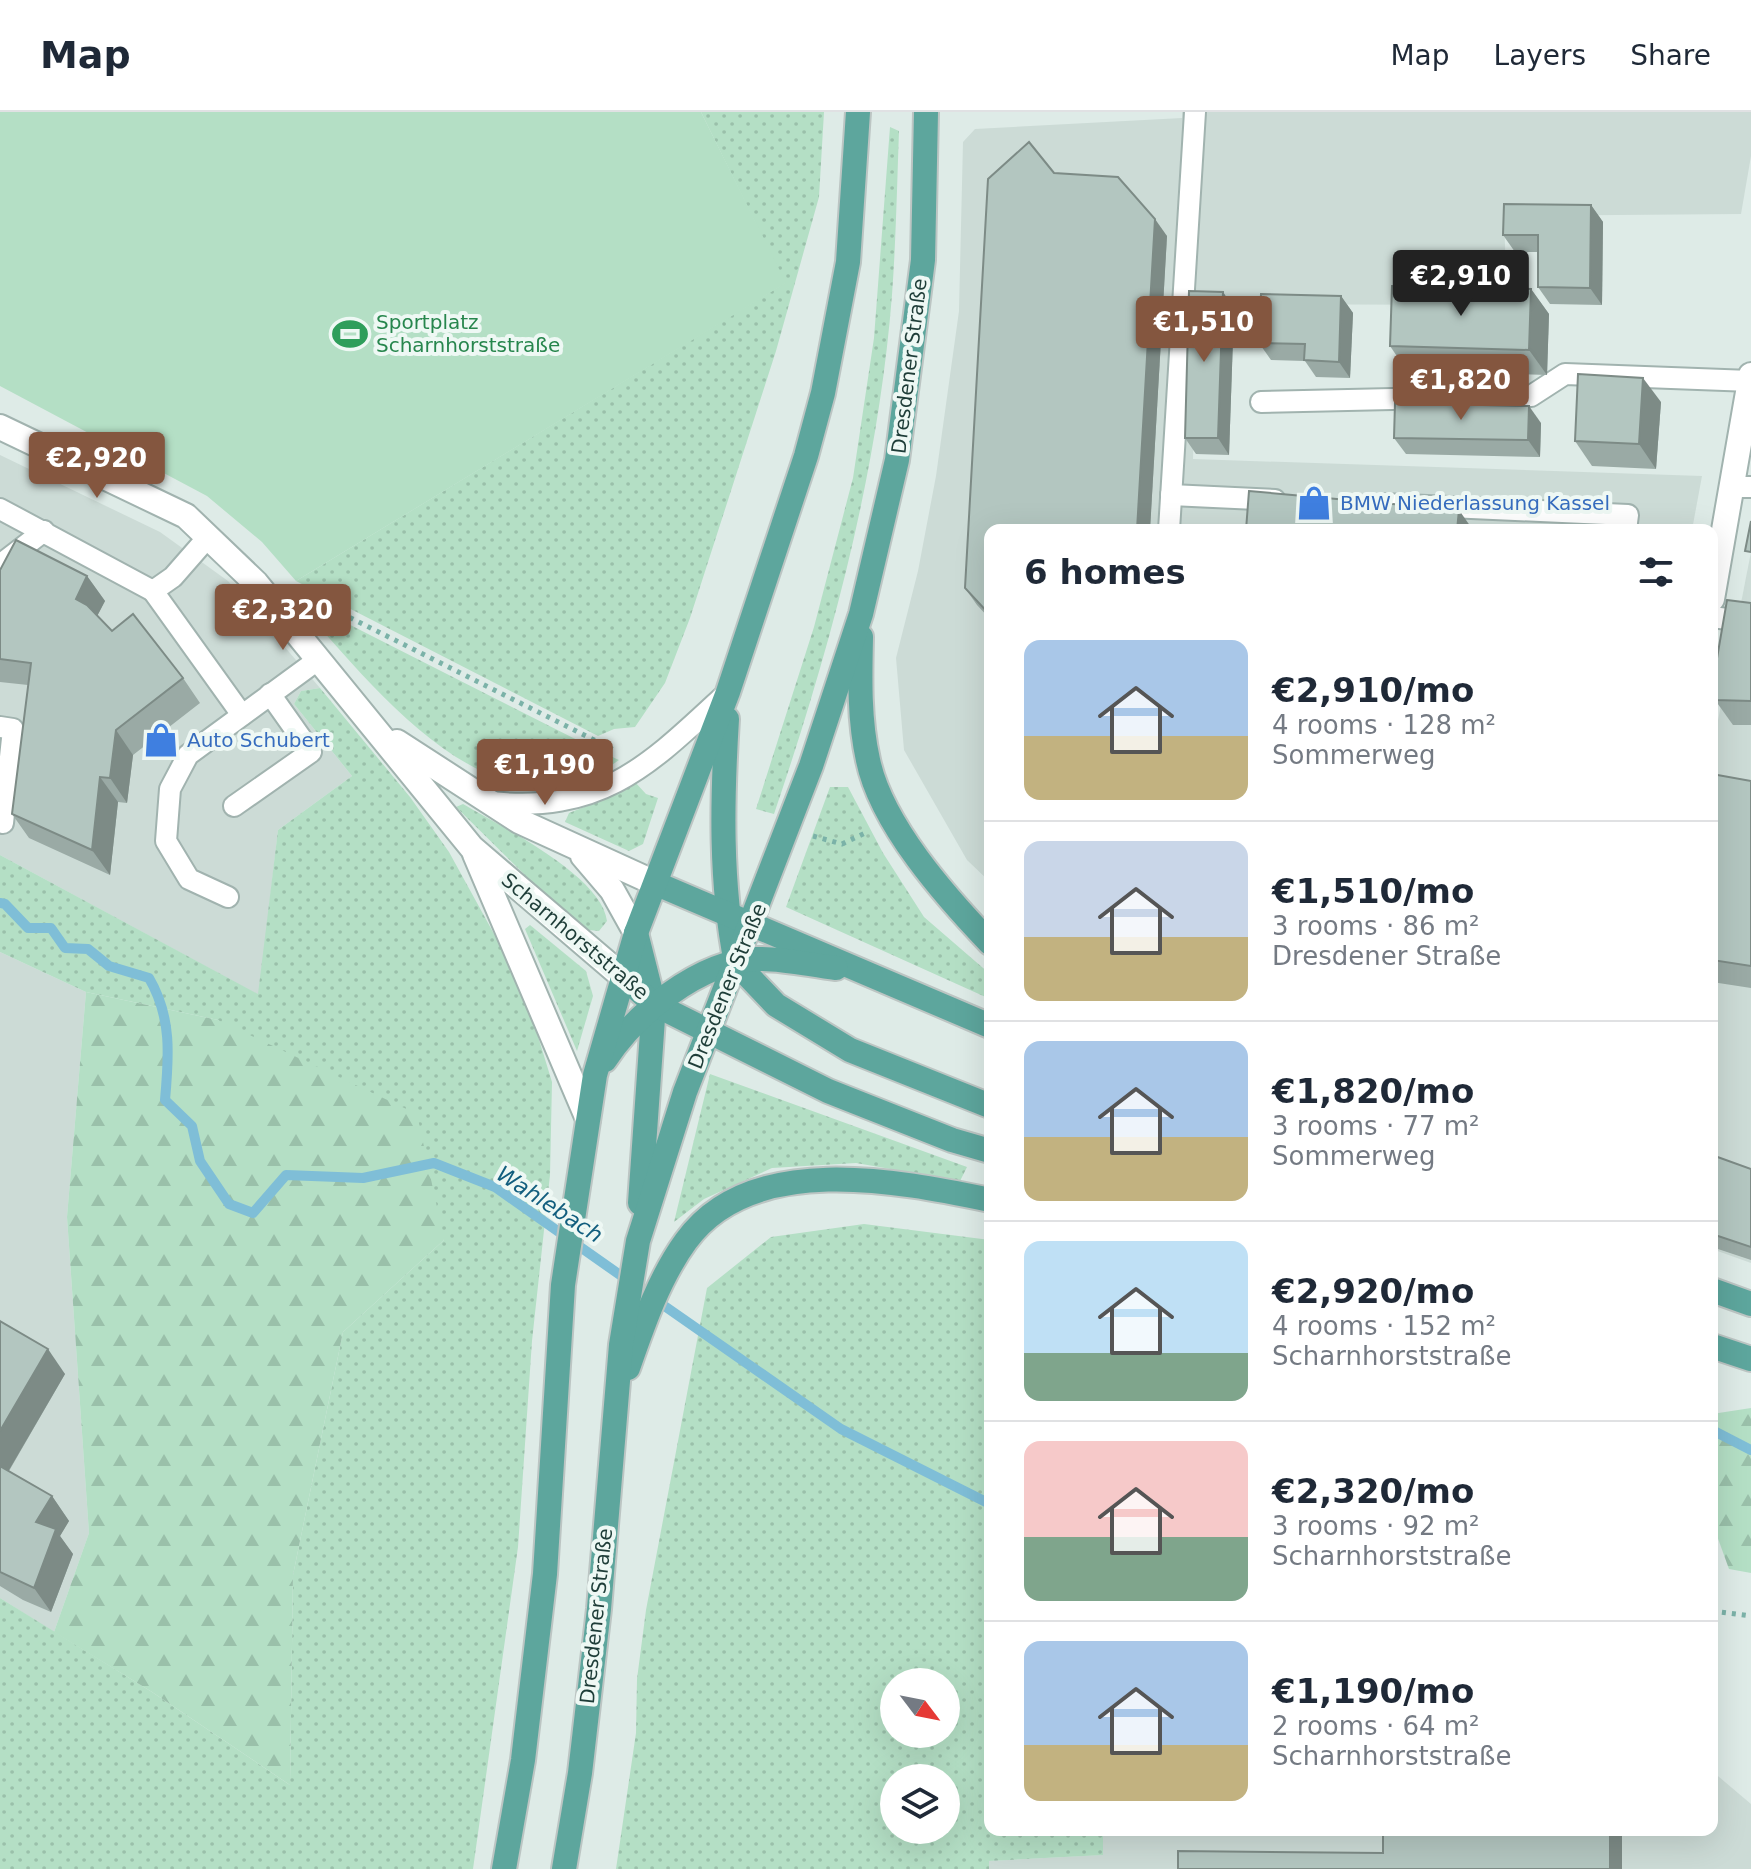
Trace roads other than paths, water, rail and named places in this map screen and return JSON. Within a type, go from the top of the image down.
[{"type":"main road","points":[[504,1869],[523,1760],[545,1574],[563,1285],[595,1075],[636,933],[728,692],[806,456],[823,393],[848,262],[858,112]]},
{"type":"main road","name":"Dresdener Straße","points":[[564,1869],[580,1773],[599,1609],[621,1345],[638,1241],[708,1030],[753,922],[811,766],[861,614],[897,460],[915,322],[923,260],[926,112]]},
{"type":"main road","points":[[861,614],[860,700],[868,763],[903,835],[984,936]]},
{"type":"main road","points":[[728,692],[724,807],[726,911],[736,963],[776,1005],[850,1050],[984,1104]]},
{"type":"main road","name":"Scharnhorststraße","points":[[657,884],[753,922],[853,970],[984,1024]]},
{"type":"main road","points":[[636,933],[654,1004],[638,1241]]},
{"type":"main road","points":[[595,1075],[615,1046],[654,1004],[736,963],[780,961],[853,970]]},
{"type":"main road","name":"Scharnhorststraße","points":[[622,976],[654,1004],[828,1091],[910,1125],[984,1149]]},
{"type":"main road","points":[[614,1417],[638,1339],[673,1260],[705,1220],[725,1205],[767,1187],[852,1180],[913,1184],[984,1199]]},
{"type":"main road","points":[[1718,1292],[1751,1304]]},
{"type":"main road","points":[[1718,1348],[1751,1359]]},
{"type":"street","points":[[1718,577],[1742,487],[1751,379]]},
{"type":"street","name":"Scharnhorststraße","points":[[0,427],[186,516],[256,583],[381,732],[472,848],[622,976]]},
{"type":"street","name":"Scharnhorststraße","points":[[381,732],[490,802],[579,851],[657,884]]},
{"type":"street","name":"Scharnhorststraße","points":[[472,848],[588,1119]]},
{"type":"street","name":"Scharnhorststraße","points":[[579,851],[612,890],[636,933]]},
{"type":"lane","points":[[1169,524],[1195,112]]},
{"type":"lane","points":[[1261,402],[1531,396],[1565,374],[1751,379]]},
{"type":"lane","points":[[1171,495],[1295,501]]},
{"type":"lane","points":[[1357,503],[1527,520],[1628,515],[1627,524]]},
{"type":"lane","points":[[0,509],[153,591],[242,715]]},
{"type":"lane","points":[[0,565],[44,531]]},
{"type":"lane","points":[[153,591],[173,577],[208,537]]},
{"type":"lane","points":[[1718,618],[1751,622]]},
{"type":"lane","points":[[228,897],[189,879],[166,841],[170,789],[188,755],[319,659]]},
{"type":"lane","points":[[490,802],[554,803],[584,797],[614,785],[664,751],[728,692]]},
{"type":"lane","points":[[234,806],[311,752],[270,694]]},
{"type":"lane","points":[[0,727],[13,729],[3,823]]},
{"type":"waterway","name":"Wahlebach","points":[[0,903],[5,904],[28,928],[51,928],[65,948],[88,949],[109,966],[149,978],[162,1007],[167,1037],[165,1100],[192,1126],[200,1161],[229,1204],[253,1213],[286,1175],[363,1178],[434,1163],[495,1187],[630,1282]]},
{"type":"waterway","name":"Wahlebach","points":[[653,1298],[841,1429],[984,1501]]},
{"type":"waterway","name":"Wahlebach","points":[[1718,1433],[1751,1450]]},
{"type":"place","name":"Sportplatz Scharnhorststraße","points":[[350,334]]},
{"type":"place","name":"BMW Niederlassung Kassel","points":[[1314,503]]},
{"type":"place","name":"Auto Schubert","points":[[161,740]]}]
